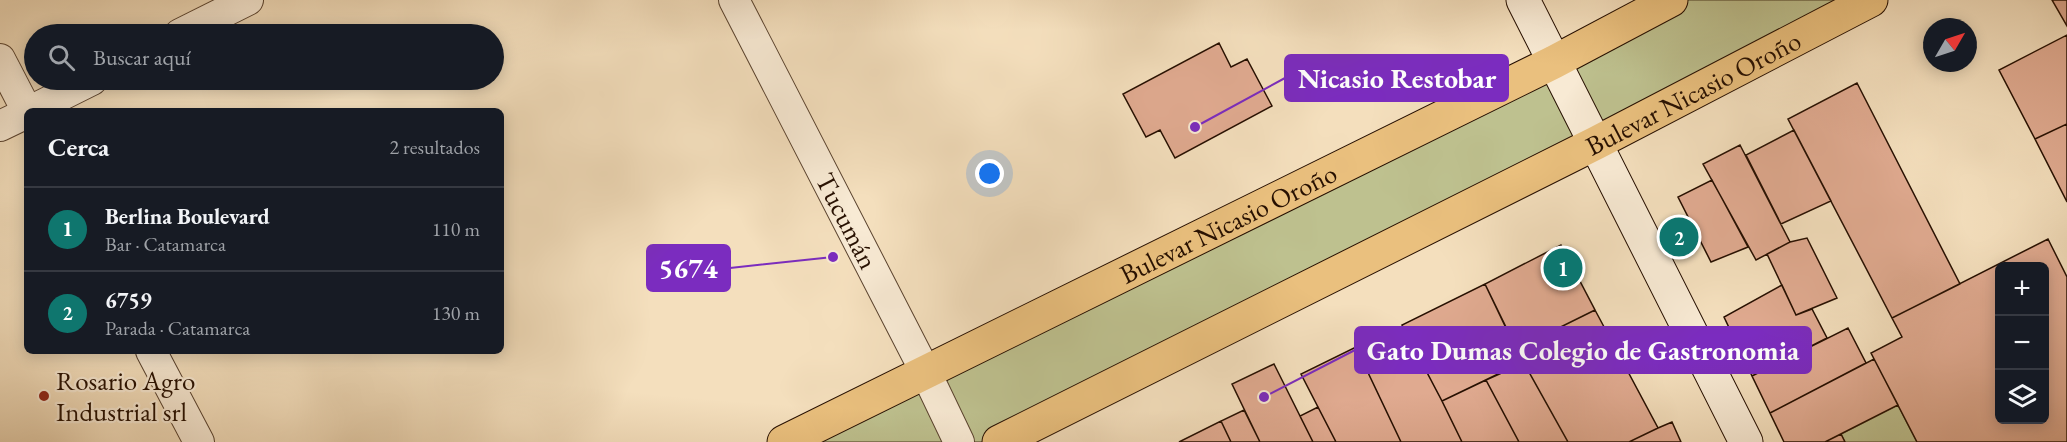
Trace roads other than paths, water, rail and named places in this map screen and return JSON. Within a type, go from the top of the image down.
[{"type":"main road","points":[[1522,0],[1746,442]]},
{"type":"main road","name":"Bulevar Nicasio Oroño","points":[[784,442],[1554,62],[1671,0]]},
{"type":"main road","name":"Bulevar Nicasio Oroño","points":[[999,442],[1596,143],[1871,0]]},
{"type":"street","points":[[200,24],[248,0]]},
{"type":"street","name":"Tucumán","points":[[734,0],[926,372],[959,442]]},
{"type":"street","points":[[0,59],[26,108]]},
{"type":"street","points":[[36,108],[72,90]]},
{"type":"street","points":[[0,126],[24,114]]},
{"type":"street","points":[[154,354],[199,442]]},
{"type":"place","name":"Nicasio Restobar","points":[[1195,127]]},
{"type":"place","name":"6759","points":[[1679,237]]},
{"type":"place","name":"5674","points":[[833,257]]},
{"type":"place","name":"Berlina Boulevard","points":[[1563,268]]},
{"type":"place","name":"Rosario Agro Industrial srl","points":[[44,396]]},
{"type":"place","name":"Gato Dumas Colegio de Gastronomia","points":[[1264,397]]}]
